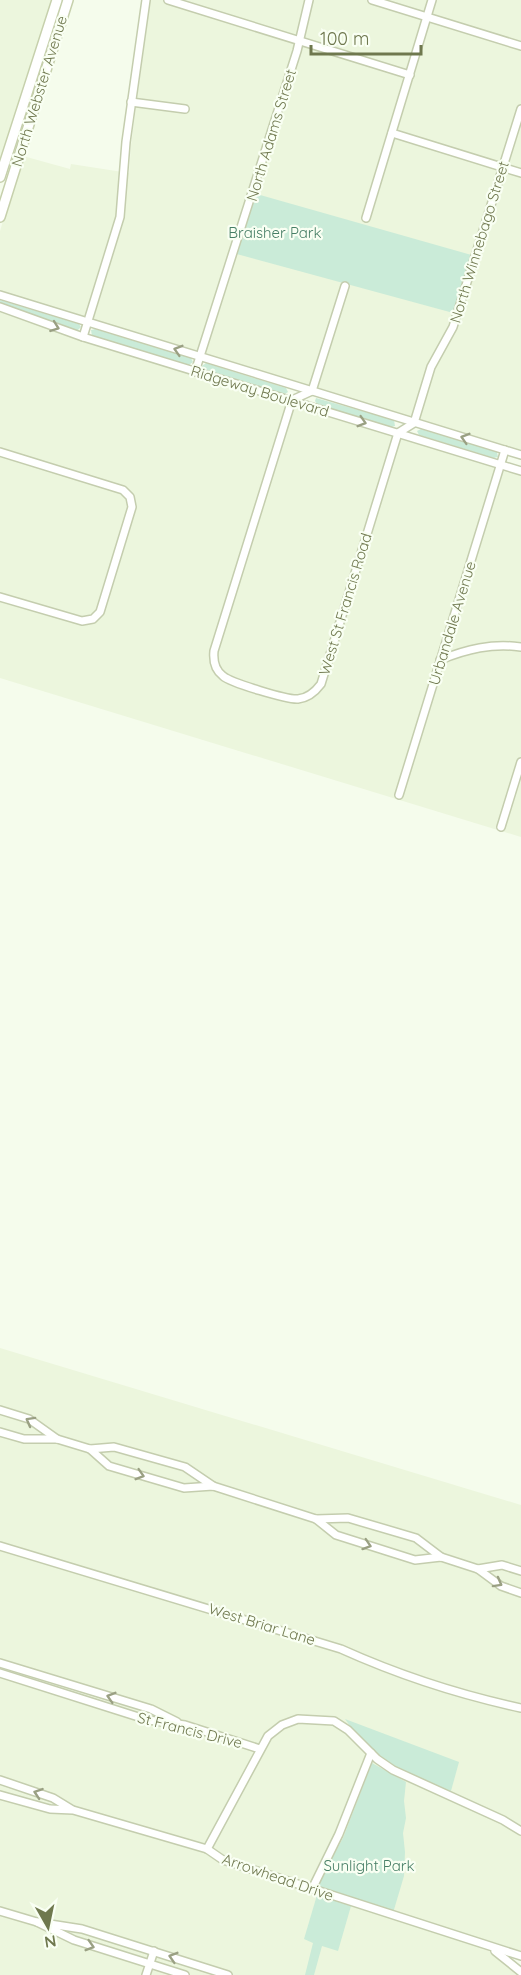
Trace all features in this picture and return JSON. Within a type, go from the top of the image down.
[{"type":"main road","name":"North Webster Avenue","points":[[0,177],[57,0]]},
{"type":"main road","name":"North Webster Avenue","points":[[0,217],[68,0]]},
{"type":"street","points":[[83,337],[120,217],[131,102],[146,0]]},
{"type":"street","points":[[168,0],[410,75]]},
{"type":"street","name":"North Adams Street","points":[[195,372],[297,51],[309,0]]},
{"type":"street","points":[[372,0],[521,46]]},
{"type":"street","points":[[366,218],[432,0]]},
{"type":"street","points":[[131,102],[186,109]]},
{"type":"street","name":"North Winnebago Street","points":[[414,423],[430,367],[453,327],[521,109]]},
{"type":"street","points":[[392,133],[521,173]]},
{"type":"street","points":[[292,400],[312,392],[345,286]]},
{"type":"street","name":"Ridgeway Boulevard","points":[[0,296],[521,455]]},
{"type":"street","name":"Ridgeway Boulevard","points":[[0,307],[83,337],[521,471]]},
{"type":"street","name":"West St Francis Road","points":[[292,400],[214,651],[214,663],[217,670],[226,679],[234,682],[292,699],[306,697],[321,684],[398,433]]},
{"type":"street","points":[[398,433],[414,423]]},
{"type":"street","name":"Urbandale Avenue","points":[[399,795],[505,450]]},
{"type":"street","points":[[0,452],[127,492],[132,500],[132,507],[100,612],[89,621],[82,621],[0,597]]},
{"type":"street","points":[[440,660],[477,648],[521,647]]},
{"type":"street","points":[[501,826],[521,762]]},
{"type":"street","points":[[0,1410],[29,1419],[57,1439]]},
{"type":"street","points":[[0,1432],[24,1439],[57,1439],[90,1449],[114,1446],[185,1467],[213,1486],[316,1519],[348,1518],[416,1538],[441,1557],[478,1569],[501,1586],[521,1593]]},
{"type":"street","points":[[90,1449],[109,1466],[184,1488],[213,1486]]},
{"type":"street","points":[[316,1519],[336,1535],[415,1560],[441,1557]]},
{"type":"street","name":"West Briar Lane","points":[[0,1546],[341,1649],[377,1665],[446,1690],[521,1708]]},
{"type":"street","points":[[478,1569],[502,1565],[521,1571]]},
{"type":"street","points":[[0,1663],[151,1708],[185,1725]]},
{"type":"street","name":"St Francis Drive","points":[[0,1673],[148,1720],[185,1725],[260,1749],[268,1736],[282,1725],[298,1719],[334,1720],[348,1730],[371,1754],[393,1770],[521,1831]]},
{"type":"street","points":[[207,1849],[260,1749]]},
{"type":"street","points":[[312,1889],[339,1833],[371,1754]]},
{"type":"street","points":[[0,1780],[53,1798],[73,1810]]},
{"type":"street","name":"Arrowhead Drive","points":[[0,1795],[50,1809],[73,1810],[207,1849],[223,1860],[490,1948],[521,1956]]},
{"type":"street","points":[[0,1911],[37,1922],[82,1929],[228,1975]]},
{"type":"street","points":[[37,1922],[74,1940],[185,1975]]},
{"type":"street","points":[[490,1948],[521,1972]]},
{"type":"street","points":[[146,1975],[154,1952]]},
{"type":"shaded area","points":[[0,0],[52,0],[0,162]]},
{"type":"shaded area","points":[[150,0],[521,0],[521,451],[0,292],[0,231],[23,156],[70,169],[71,164],[129,173]]},
{"type":"shaded area","points":[[0,310],[521,474],[521,837],[0,678]]},
{"type":"shaded area","points":[[0,1348],[521,1505],[521,1951],[476,1937],[473,1944],[495,1954],[521,1975],[0,1975]]},
{"type":"green space","name":"Braisher Park","points":[[253,193],[475,256],[457,314],[233,253]]},
{"type":"green space","points":[[0,300],[79,324],[81,327],[77,331],[0,304]]},
{"type":"green space","points":[[95,329],[191,358],[193,362],[189,365],[92,336],[91,330]]},
{"type":"green space","points":[[206,363],[286,388],[288,392],[285,394],[205,370],[202,366]]},
{"type":"green space","points":[[316,398],[394,420],[395,426],[391,427],[317,404]]},
{"type":"green space","points":[[421,429],[497,452],[498,457],[494,458],[419,435],[417,431]]},
{"type":"green space","points":[[345,1719],[459,1762],[451,1791],[420,1779],[392,1764],[367,1744]]},
{"type":"green space","name":"Sunlight Park","points":[[372,1763],[406,1782],[404,1801],[406,1818],[403,1833],[404,1876],[393,1913],[316,1887],[343,1838]]},
{"type":"green space","points":[[317,1895],[351,1906],[338,1951],[322,1946],[314,1975],[305,1975],[313,1943],[304,1939]]}]
